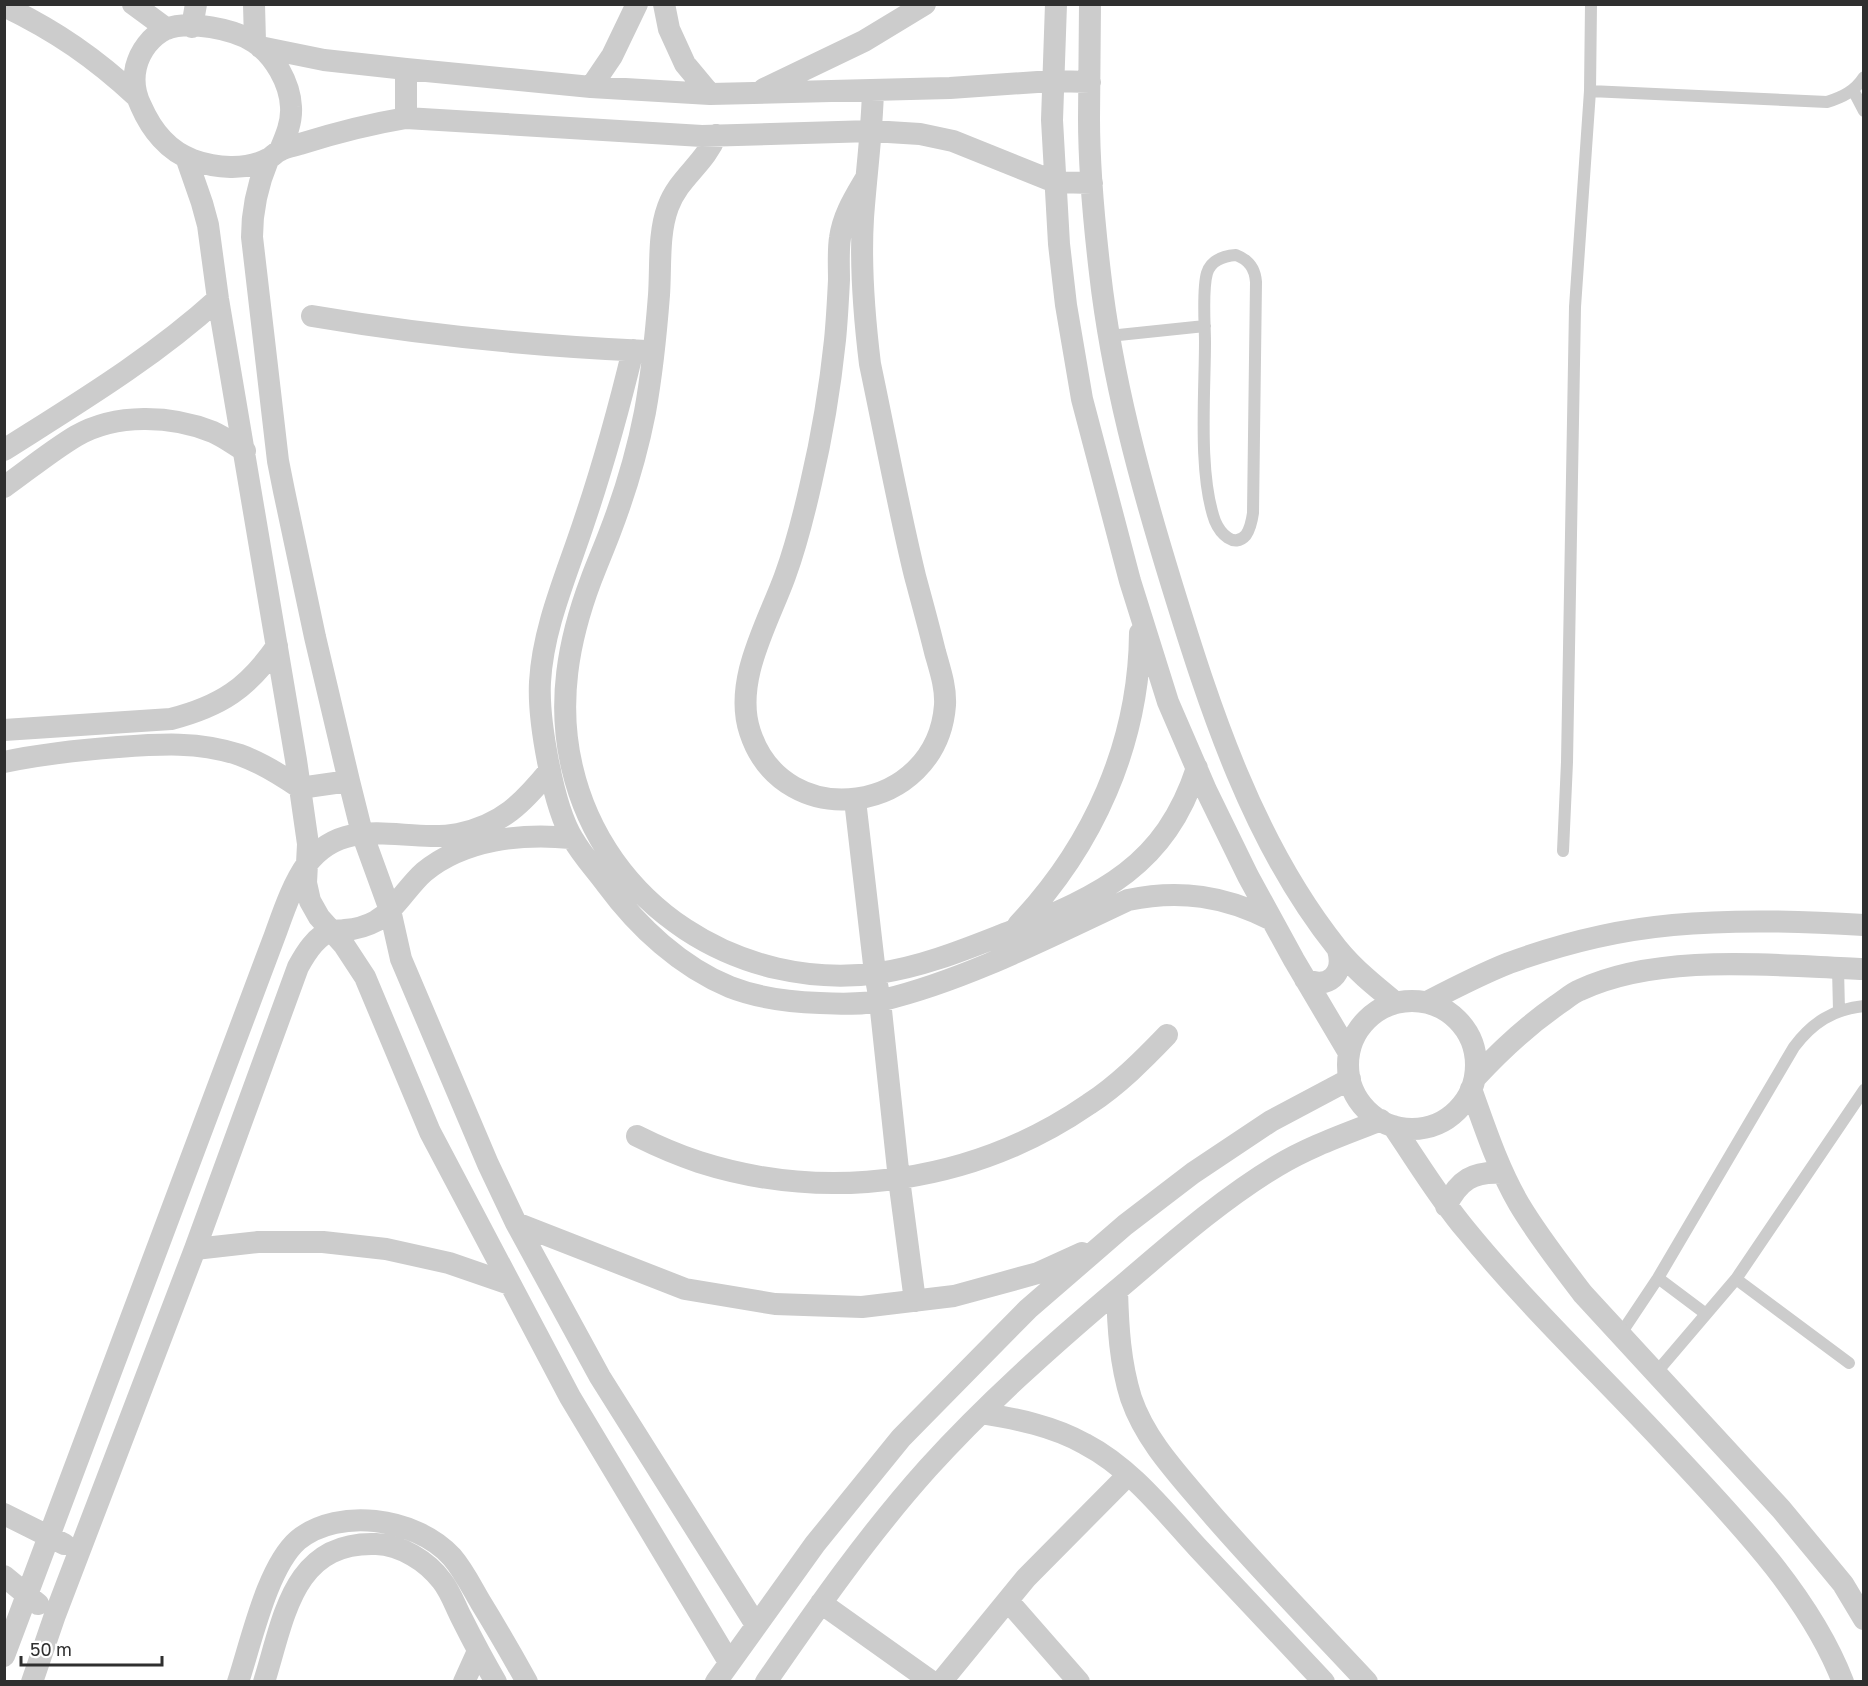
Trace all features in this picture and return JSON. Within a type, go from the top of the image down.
[{"type":"street","points":[[133,4],[168,29]]},
{"type":"street","points":[[254,4],[257,45]]},
{"type":"street","points":[[591,87],[612,56],[637,4]]},
{"type":"street","points":[[664,4],[669,29],[685,64],[711,94]]},
{"type":"street","points":[[755,93],[864,42],[925,4]]},
{"type":"street","points":[[1056,4],[1052,81],[1059,244],[1077,375],[1093,448],[1140,617],[1168,702],[1248,876],[1349,1053]]},
{"type":"street","points":[[1090,4],[1089,120],[1092,183],[1100,273],[1109,336],[1141,480],[1193,655],[1220,728],[1273,849],[1293,885],[1338,950],[1363,976],[1396,1003]]},
{"type":"street","points":[[4,6],[73,43],[137,97]]},
{"type":"street","points":[[756,1625],[600,1377],[516,1223],[488,1164],[401,959],[390,910],[362,833],[313,627],[278,460],[252,237],[252,210],[258,184],[274,155],[289,129],[291,107],[286,84],[276,64],[257,45],[234,32],[211,27],[194,16],[150,40],[139,56],[134,76],[137,97],[155,132],[169,146],[205,165],[226,167],[247,165],[274,155],[360,126],[406,118],[702,136],[872,131],[920,134],[953,141],[1055,182],[1092,183]]},
{"type":"street","points":[[257,45],[324,60],[406,69],[591,87],[711,94],[950,88],[1052,81],[1090,82]]},
{"type":"street","points":[[406,69],[406,118]]},
{"type":"street","points":[[866,178],[849,206],[840,237],[834,349],[812,481],[786,573],[751,666],[745,699],[746,716],[753,740],[766,762],[777,774],[791,785],[822,798],[855,800],[876,796],[912,776],[936,742],[943,723],[945,703],[944,682],[914,572],[870,364],[862,294],[862,260],[873,90]]},
{"type":"street","points":[[716,135],[711,149],[676,188],[663,224],[643,351],[644,413],[636,452],[613,524],[584,600],[568,659],[564,706],[567,743],[581,798],[603,843],[627,877],[650,902],[690,933],[736,957],[786,971],[831,975],[875,973],[916,967],[954,955],[1013,930],[1075,903],[1113,883],[1148,855],[1174,822],[1197,768]]},
{"type":"street","points":[[186,157],[202,203],[211,240],[218,299],[300,788],[308,844],[306,883],[310,901],[319,917],[344,945],[365,977],[430,1132],[570,1397],[729,1662]]},
{"type":"street","points":[[4,450],[152,354],[218,299]]},
{"type":"street","points":[[312,316],[446,337],[643,351]]},
{"type":"street","points":[[643,351],[618,413],[554,609],[540,683],[541,715],[550,770],[571,838],[627,912],[700,971],[730,987],[762,996],[805,1003],[832,1004],[880,1001],[992,962],[1128,900],[1148,896],[1190,894],[1211,897],[1232,902],[1272,920]]},
{"type":"street","points":[[4,487],[77,436],[110,423],[146,418],[181,422],[214,432],[245,451]]},
{"type":"street","points":[[1013,930],[1055,883],[1089,830],[1103,801],[1122,752],[1131,714],[1137,680],[1140,617]]},
{"type":"street","points":[[4,730],[171,718],[197,712],[221,702],[243,687],[262,668],[277,646]]},
{"type":"street","points":[[4,762],[58,752],[172,743],[206,747],[239,755],[271,769],[300,788],[349,782]]},
{"type":"street","points":[[4,1656],[50,1539],[288,900],[307,865],[332,844],[362,833],[429,836],[459,834],[487,825],[525,801],[550,770]]},
{"type":"street","points":[[855,800],[880,1001],[898,1179],[915,1301]]},
{"type":"street","points":[[32,1682],[55,1615],[195,1249],[298,967],[306,952],[317,940],[331,931],[362,927],[377,920],[390,910],[424,872],[472,847],[521,836],[571,838]]},
{"type":"street","points":[[1427,1002],[1508,964],[1569,945],[1641,930],[1672,925],[1730,922],[1807,921],[1863,925]]},
{"type":"street","points":[[1305,979],[1313,983],[1322,983],[1336,975],[1340,967],[1338,950]]},
{"type":"street","points":[[365,977],[401,959]]},
{"type":"street","points":[[1863,969],[1731,965],[1698,966],[1618,975],[1578,990],[1547,1012],[1509,1042],[1474,1083],[1456,1111],[1445,1119],[1420,1128],[1387,1123],[1370,1113],[1354,1092],[1350,1079],[1349,1053],[1352,1041],[1365,1021],[1379,1010],[1396,1003],[1427,1002],[1448,1011],[1465,1029],[1475,1052],[1474,1083],[1502,1173],[1519,1205],[1583,1294],[1781,1509],[1843,1584],[1863,1620]]},
{"type":"street","points":[[637,1136],[699,1162],[764,1178],[831,1184],[898,1179],[933,1173],[966,1164],[1030,1139],[1090,1104],[1118,1083],[1167,1035]]},
{"type":"street","points":[[717,1682],[815,1544],[901,1438],[1028,1309],[1105,1243],[1193,1173],[1261,1127],[1350,1079]]},
{"type":"street","points":[[1387,1123],[1446,1206],[1488,1257],[1688,1469],[1768,1560],[1820,1633],[1843,1682]]},
{"type":"street","points":[[766,1682],[847,1566],[928,1468],[981,1413],[1065,1333],[1186,1230],[1278,1165],[1323,1142],[1387,1123]]},
{"type":"street","points":[[1446,1206],[1452,1193],[1462,1182],[1474,1175],[1488,1172],[1502,1173]]},
{"type":"street","points":[[516,1223],[685,1289],[775,1304],[862,1307],[954,1296],[1038,1273],[1105,1243]]},
{"type":"street","points":[[195,1249],[258,1242],[322,1242],[397,1252],[449,1263],[510,1284]]},
{"type":"street","points":[[1117,1290],[1122,1365],[1132,1400],[1148,1433],[1168,1463],[1224,1528],[1367,1682]]},
{"type":"street","points":[[981,1413],[1023,1420],[1055,1430],[1086,1444],[1115,1463],[1161,1506],[1324,1682]]},
{"type":"street","points":[[941,1682],[1026,1578],[1128,1475]]},
{"type":"street","points":[[4,1514],[50,1539],[79,1551]]},
{"type":"street","points":[[238,1682],[264,1601],[283,1558],[297,1541],[315,1529],[339,1522],[364,1520],[389,1523],[413,1530],[451,1556],[464,1573],[528,1682]]},
{"type":"street","points":[[264,1682],[294,1591],[304,1574],[318,1560],[335,1549],[358,1544],[382,1545],[405,1551],[425,1564],[442,1581],[496,1682]]},
{"type":"street","points":[[4,1576],[27,1596],[55,1615]]},
{"type":"street","points":[[1008,1601],[1079,1682]]},
{"type":"street","points":[[821,1603],[932,1682]]},
{"type":"street","points":[[464,1682],[478,1651]]},
{"type":"lane","points":[[1563,851],[1575,307],[1590,91],[1591,4]]},
{"type":"lane","points":[[1590,91],[1827,102],[1841,98],[1853,90],[1863,77]]},
{"type":"lane","points":[[1853,90],[1863,111]]},
{"type":"lane","points":[[1236,255],[1245,259],[1256,273],[1253,513],[1246,534],[1240,540],[1232,540],[1221,532],[1209,494],[1204,431],[1205,326],[1207,274],[1211,265],[1226,256],[1236,255]]},
{"type":"lane","points":[[1109,336],[1205,326]]},
{"type":"lane","points":[[1838,968],[1839,1011]]},
{"type":"lane","points":[[1620,1335],[1658,1278],[1794,1047],[1814,1025],[1839,1011],[1863,1006]]},
{"type":"lane","points":[[1655,1374],[1736,1279],[1863,1090]]},
{"type":"lane","points":[[1658,1278],[1706,1314]]},
{"type":"lane","points":[[1736,1279],[1849,1363]]}]
